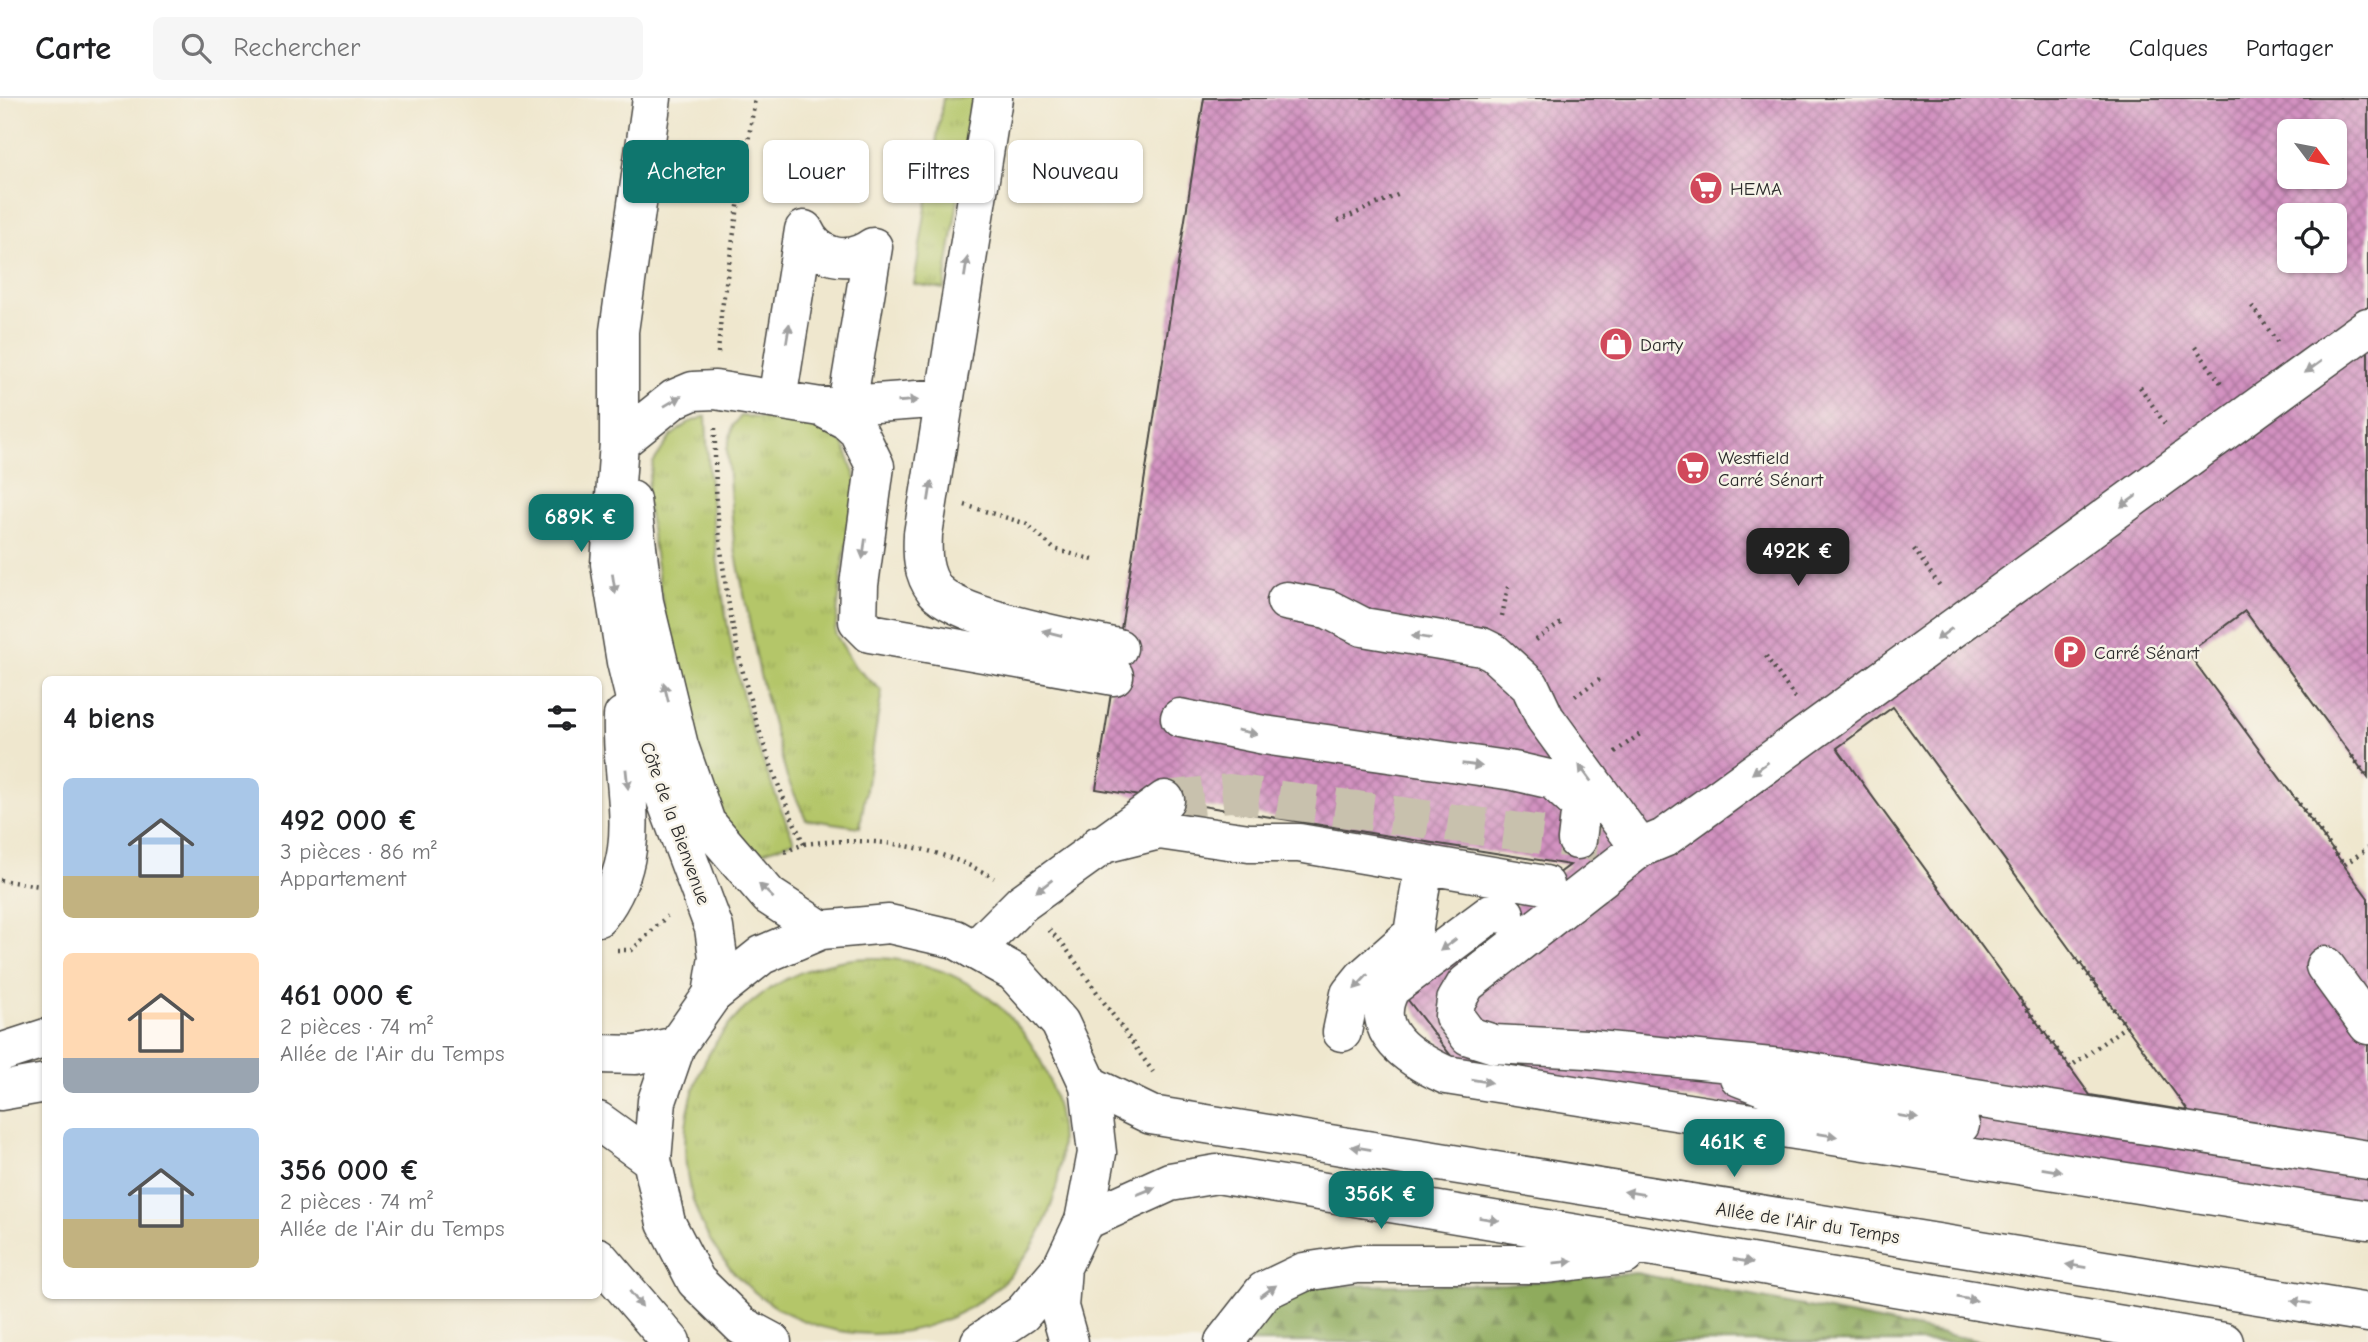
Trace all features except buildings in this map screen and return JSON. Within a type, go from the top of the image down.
[{"type":"street","name":"Côte de la Bienvenue","points":[[652,98],[619,331],[619,443],[610,564],[626,662],[648,752],[714,928],[718,957],[712,995]]},
{"type":"street","points":[[834,406],[858,431],[875,466],[859,585],[858,621],[870,633],[1116,662],[955,603],[936,590],[922,563],[923,534],[993,98]]},
{"type":"street","points":[[777,400],[804,230],[818,249],[838,258],[861,255],[873,247],[834,406]]},
{"type":"street","points":[[2368,327],[1664,838],[1640,848],[1466,984],[1456,1001],[1454,1016],[1469,1036],[1486,1042],[1792,1069],[2368,1160]]},
{"type":"street","points":[[619,443],[674,399],[694,391],[715,390],[834,406],[945,398]]},
{"type":"street","name":"Côte de la Bienvenue","points":[[619,443],[633,506],[644,601],[679,746],[706,823],[769,896],[821,930]]},
{"type":"street","points":[[1286,601],[1328,609],[1363,627],[1482,648],[1493,653],[1530,686],[1545,718],[1640,848]]},
{"type":"street","points":[[604,932],[608,905],[623,871],[630,844],[622,736],[626,662]]},
{"type":"street","points":[[1180,718],[1264,736],[1514,771],[1553,780],[1581,806],[1577,840]]},
{"type":"street","points":[[975,950],[1022,902],[1165,800]]},
{"type":"street","points":[[1099,845],[1159,830],[1249,843],[1298,843],[1545,885]]},
{"type":"street","points":[[1342,1032],[1350,994],[1363,978],[1413,934],[1424,864]]},
{"type":"street","points":[[1504,914],[1493,912],[1391,988],[1383,1001],[1384,1024],[1389,1034],[1410,1055],[1447,1075],[2368,1220]]},
{"type":"street","points":[[772,1342],[742,1326],[696,1280],[666,1223],[652,1160],[657,1101],[676,1046],[712,995],[762,955],[821,930],[889,924],[956,939],[1014,972],[1060,1023],[1089,1085],[1097,1153],[1084,1222],[1062,1268],[1022,1314],[980,1342]]},
{"type":"street","points":[[2325,966],[2368,1025]]},
{"type":"street","points":[[0,1053],[42,1039]]},
{"type":"street","points":[[602,1054],[636,1055],[676,1046]]},
{"type":"street","points":[[1701,1062],[1796,1099],[1960,1125]]},
{"type":"street","points":[[0,1090],[42,1084]]},
{"type":"street","name":"Allée de l'Air du Temps","points":[[1089,1085],[1151,1115],[2368,1314]]},
{"type":"street","points":[[602,1124],[652,1160]]},
{"type":"street","points":[[1084,1222],[1170,1182],[1217,1174],[2224,1342]]},
{"type":"street","points":[[1224,1342],[1264,1291],[1304,1272],[1357,1264],[1545,1264],[1676,1250]]},
{"type":"street","points":[[602,1262],[671,1342]]},
{"type":"street","points":[[1062,1268],[1059,1307],[1069,1342]]},
{"type":"path","points":[[755,98],[721,315],[715,390],[715,508],[726,594],[748,692],[782,797],[804,844],[770,858]]},
{"type":"path","points":[[1338,221],[1402,193]]},
{"type":"path","points":[[2252,306],[2300,376]]},
{"type":"path","points":[[2195,347],[2245,416]]},
{"type":"path","points":[[2140,387],[2189,457]]},
{"type":"path","points":[[961,504],[1027,524],[1054,549],[1097,561]]},
{"type":"path","points":[[1914,550],[1964,620]]},
{"type":"path","points":[[1766,656],[1816,728]]},
{"type":"path","points":[[2352,757],[2368,778]]},
{"type":"path","points":[[2295,798],[2344,865],[2368,848]]},
{"type":"path","points":[[0,880],[42,886]]},
{"type":"path","points":[[604,932],[632,950],[671,913]]},
{"type":"path","points":[[2019,998],[2070,1067],[2126,1026],[2076,958]]},
{"type":"green space","points":[[943,98],[974,98],[967,140],[936,140]]},
{"type":"green space","points":[[927,203],[958,203],[944,289],[914,284]]},
{"type":"green space","points":[[706,416],[715,539],[735,662],[756,742],[794,841],[752,856],[729,832],[674,679],[646,495],[653,463],[671,436],[688,423]]},
{"type":"green space","points":[[741,416],[795,422],[823,431],[843,443],[859,487],[843,561],[835,633],[855,667],[882,691],[860,827],[806,819],[787,778],[760,675],[734,544],[727,449],[733,426]]},
{"type":"green space","points":[[873,958],[910,962],[945,972],[977,990],[1006,1013],[1029,1042],[1047,1074],[1057,1109],[1061,1146],[1057,1183],[1047,1218],[1029,1250],[1006,1279],[977,1302],[945,1320],[910,1330],[873,1334],[836,1330],[801,1320],[769,1302],[740,1279],[717,1250],[699,1218],[689,1183],[685,1146],[689,1109],[699,1074],[717,1042],[740,1013],[769,990],[801,972],[836,962]]},
{"type":"green space","points":[[1636,1273],[1985,1342],[1238,1342],[1273,1304],[1318,1286],[1506,1284]]},
{"type":"tunnel","points":[[1165,800],[1230,793],[1640,848]]},
{"type":"place","name":"HEMA","points":[[1706,188]]},
{"type":"place","name":"Darty","points":[[1616,344]]},
{"type":"place","name":"Westfield Carré Sénart","points":[[1693,468]]},
{"type":"place","name":"Carré Sénart","points":[[2070,652]]}]
